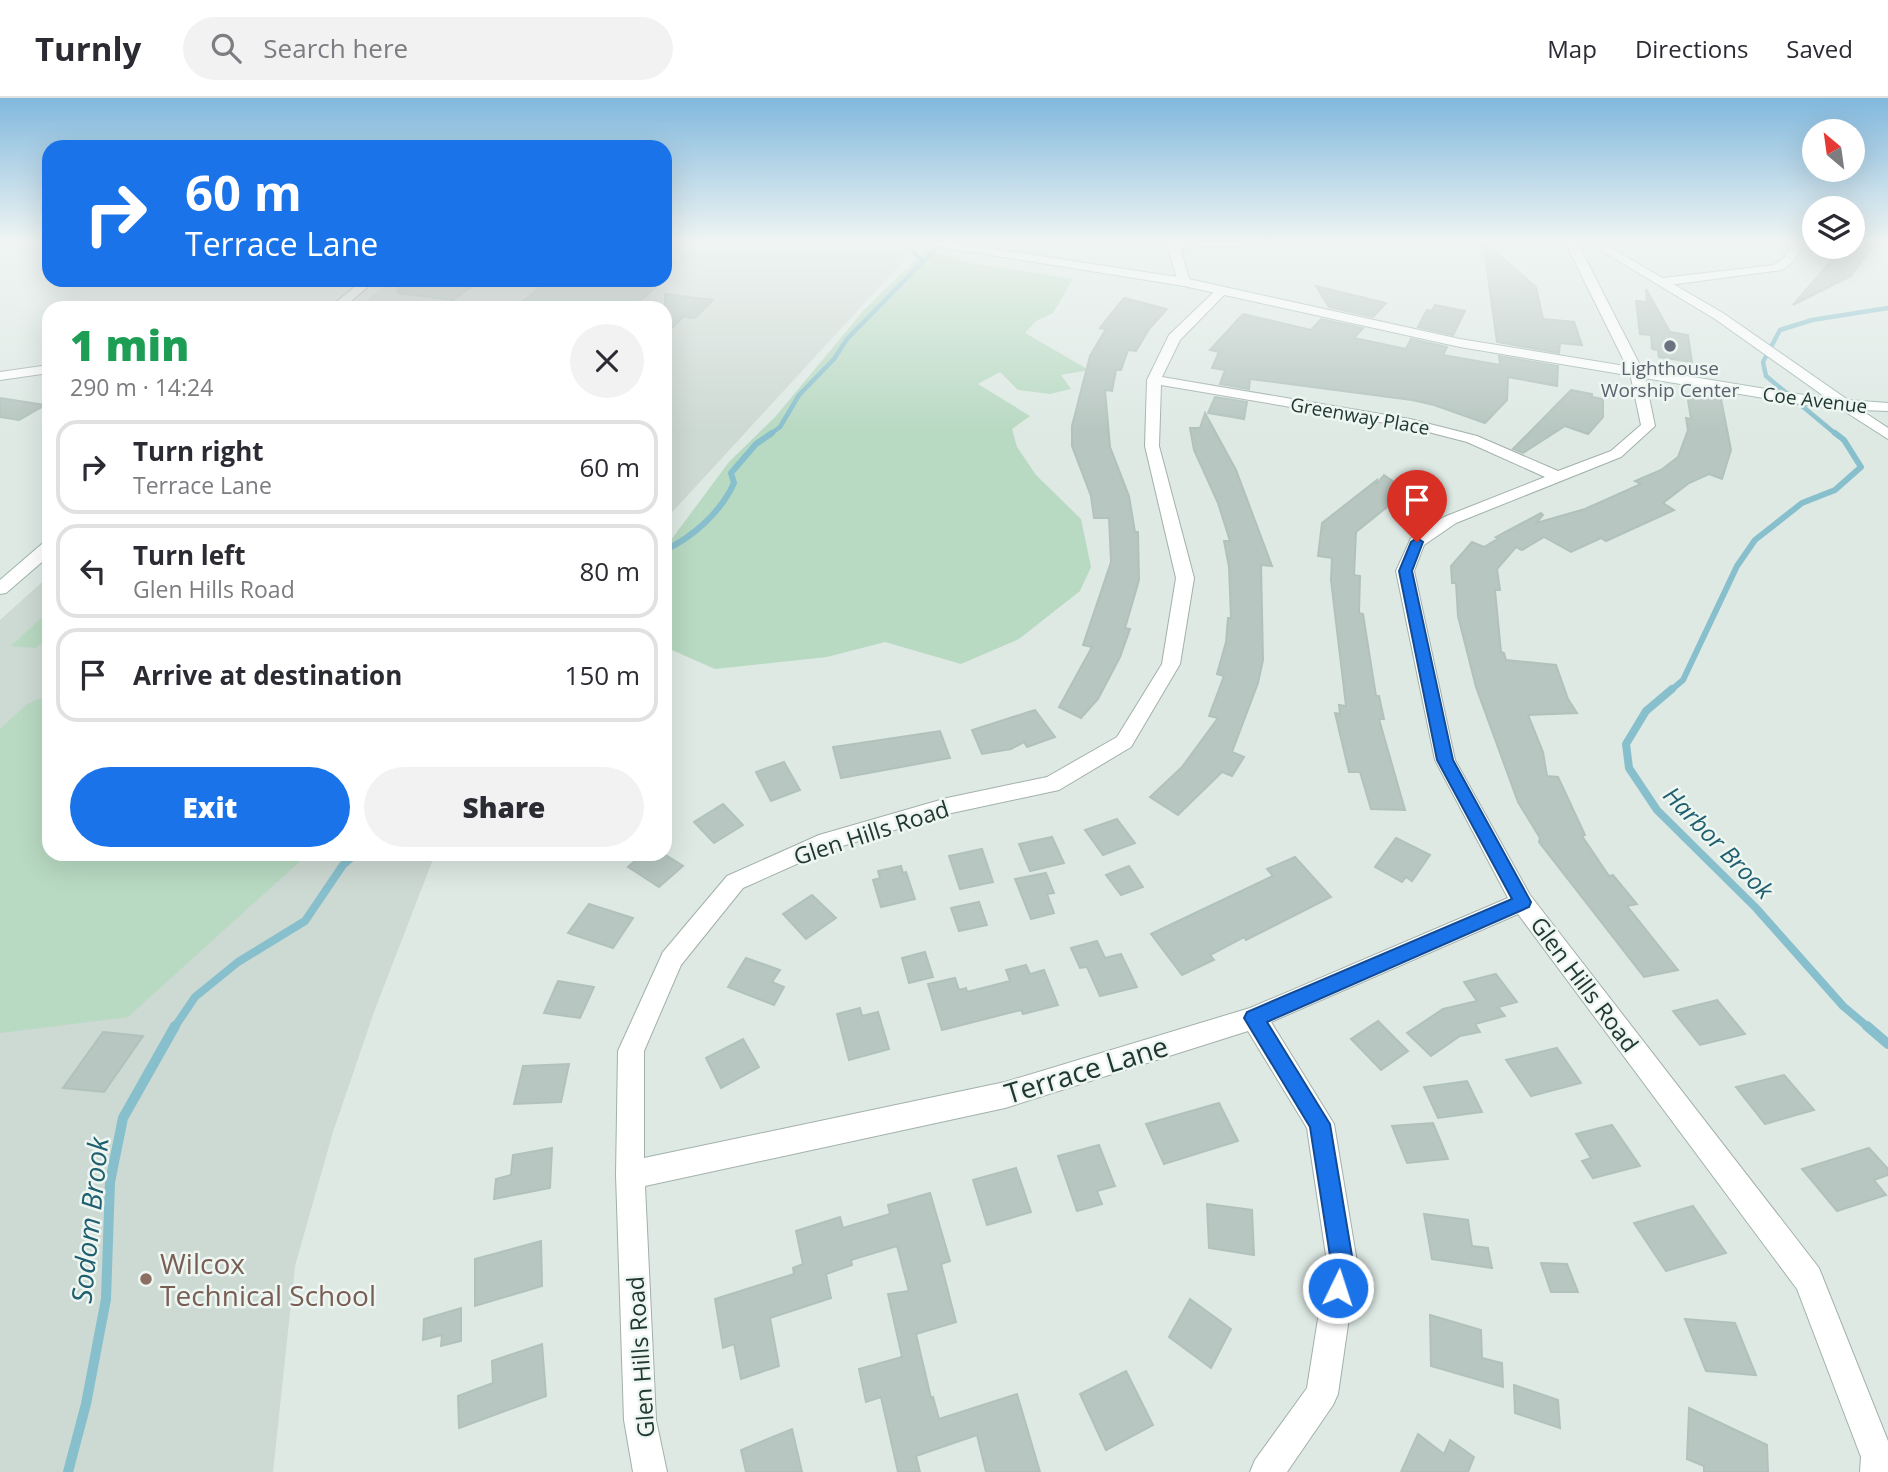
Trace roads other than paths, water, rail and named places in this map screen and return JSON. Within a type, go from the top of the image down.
[{"type":"street","name":"Glen Hills Road","points":[[650,1472],[640,1420],[630,1175],[631,1051],[673,959],[735,882],[820,844],[947,806],[1052,784],[1124,742],[1171,664],[1185,578],[1152,446],[1154,380],[1174,338],[1209,304]]},
{"type":"street","name":"Coe Avenue","points":[[1284,304],[1425,337],[1818,403],[1888,407]]},
{"type":"street","name":"Glen Hills Road","points":[[1602,304],[1637,373],[1648,426],[1616,454],[1451,520],[1417,542],[1405,571],[1445,760],[1522,902],[1808,1279],[1878,1457],[1877,1472]]},
{"type":"street","points":[[1699,304],[1888,435]]},
{"type":"street","points":[[0,376],[42,370]]},
{"type":"street","name":"Greenway Place","points":[[1154,380],[1410,423],[1472,439],[1558,477]]},
{"type":"street","points":[[0,589],[42,553]]},
{"type":"street","name":"Terrace Lane","points":[[630,1175],[1005,1095],[1254,1018],[1522,902]]},
{"type":"street","points":[[1254,1018],[1320,1124],[1342,1262],[1322,1394],[1268,1472]]},
{"type":"waterway","name":"Sodom Brook","points":[[769,435],[780,427],[799,395],[881,304]]},
{"type":"waterway","name":"Harbor Brook","points":[[1837,435],[1766,376],[1763,362],[1780,330],[1812,320],[1888,308]]},
{"type":"waterway","name":"Sodom Brook","points":[[672,546],[696,531],[714,514],[734,483],[731,473],[756,444],[772,433]]},
{"type":"waterway","name":"Harbor Brook","points":[[1670,691],[1683,680],[1737,566],[1755,540],[1802,503],[1835,490],[1861,467],[1844,440],[1835,433]]},
{"type":"waterway","name":"Harbor Brook","points":[[1672,689],[1646,711],[1626,744],[1629,768],[1657,810],[1756,908],[1843,1006],[1869,1028]]},
{"type":"waterway","name":"Sodom Brook","points":[[174,1028],[195,997],[238,962],[305,921],[347,861]]},
{"type":"waterway","name":"Sodom Brook","points":[[68,1472],[86,1404],[106,1299],[110,1182],[123,1118],[175,1026]]},
{"type":"waterway","name":"Harbor Brook","points":[[1867,1026],[1888,1044]]},
{"type":"place","name":"Lighthouse Worship Center","points":[[1670,346]]},
{"type":"place","name":"Wilcox Technical School","points":[[146,1279]]}]
